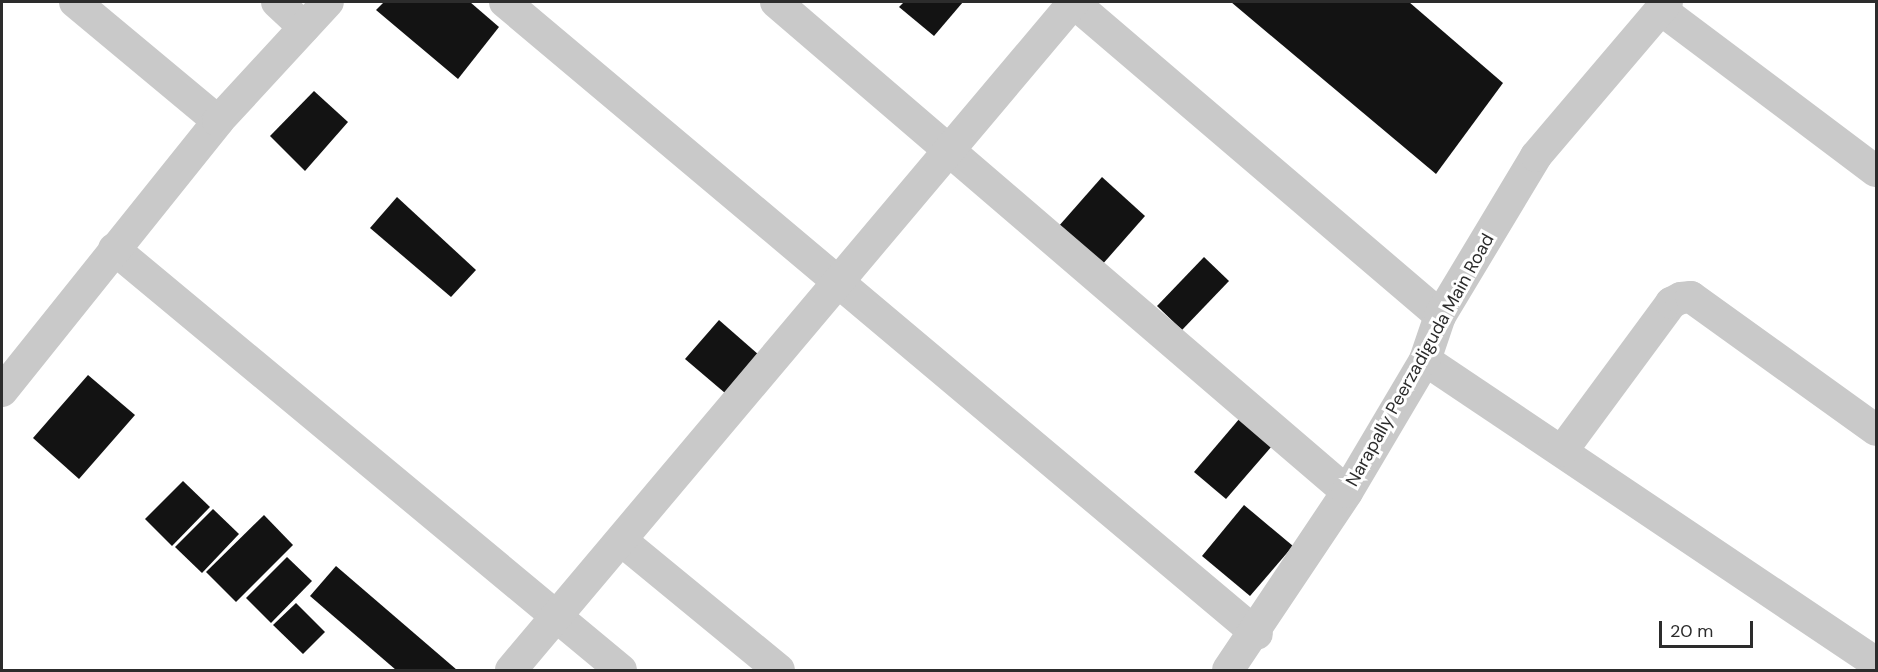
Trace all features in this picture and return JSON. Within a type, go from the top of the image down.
[{"type":"street","points":[[75,2],[218,121]]},
{"type":"street","points":[[277,2],[304,27]]},
{"type":"street","points":[[2,391],[218,121],[328,2]]},
{"type":"street","points":[[506,2],[839,285],[1257,634]]},
{"type":"street","points":[[776,2],[953,149],[1347,492]]},
{"type":"street","points":[[511,670],[839,285],[1074,2],[1440,316]]},
{"type":"street","points":[[1663,5],[1876,171]]},
{"type":"street","name":"Narapally Peerzadiguda Main Road","points":[[1228,670],[1257,634],[1347,492],[1425,360],[1440,316],[1536,156],[1663,5]]},
{"type":"street","points":[[114,249],[621,670]]},
{"type":"street","points":[[1562,451],[1671,303],[1681,297],[1691,297],[1876,430]]},
{"type":"street","points":[[1425,360],[1876,663]]},
{"type":"street","points":[[622,541],[778,670]]},
{"type":"building","points":[[384,2],[470,2],[499,27],[458,79],[376,10]]},
{"type":"building","points":[[904,2],[963,2],[934,36],[899,7]]},
{"type":"building","points":[[1231,2],[1409,2],[1503,83],[1436,174]]},
{"type":"building","points":[[314,91],[348,122],[305,171],[270,136]]},
{"type":"building","points":[[1102,177],[1145,216],[1101,266],[1058,227]]},
{"type":"building","points":[[397,197],[476,270],[451,297],[370,228]]},
{"type":"building","points":[[1204,257],[1229,281],[1182,330],[1157,306]]},
{"type":"building","points":[[719,320],[759,355],[725,393],[685,359]]},
{"type":"building","points":[[88,375],[135,415],[79,479],[33,438]]},
{"type":"building","points":[[1240,418],[1272,446],[1226,499],[1194,472]]},
{"type":"building","points":[[183,481],[210,507],[172,546],[145,519]]},
{"type":"building","points":[[1244,505],[1293,546],[1250,596],[1202,556]]},
{"type":"building","points":[[213,509],[239,534],[202,573],[175,547]]},
{"type":"building","points":[[264,515],[293,545],[236,602],[206,572]]},
{"type":"building","points":[[287,557],[312,581],[271,623],[246,598]]},
{"type":"building","points":[[336,566],[457,670],[396,670],[310,596]]},
{"type":"building","points":[[296,603],[325,632],[303,654],[273,625]]}]
